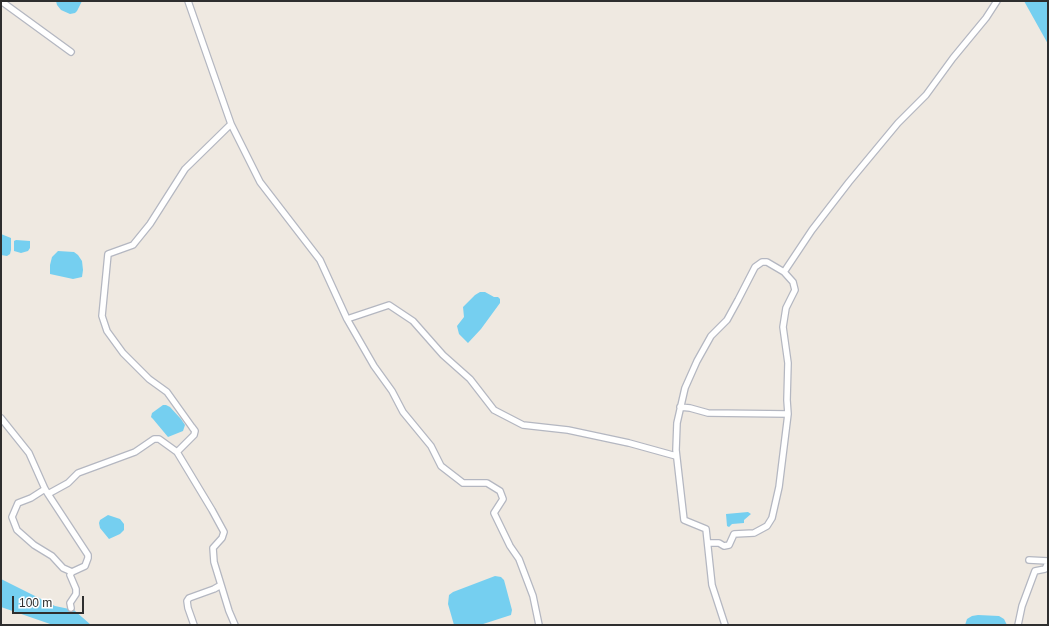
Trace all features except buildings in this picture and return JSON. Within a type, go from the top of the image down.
[{"type":"street","points":[[1,1],[71,52]]},
{"type":"street","points":[[188,1],[232,124],[260,182],[320,260],[347,318],[374,366],[392,391],[403,412],[430,446],[441,466],[463,483],[487,483],[500,491],[503,499],[494,513],[510,546],[519,559],[533,596],[539,625]]},
{"type":"street","points":[[784,272],[812,230],[849,182],[898,123],[926,95],[986,18],[997,1]]},
{"type":"street","points":[[177,452],[194,435],[195,431],[167,392],[150,379],[123,353],[107,331],[102,316],[108,254],[133,245],[150,224],[185,169],[232,124]]},
{"type":"street","points":[[708,543],[719,543],[724,546],[729,545],[734,534],[754,533],[767,526],[772,518],[779,487],[788,414],[788,363],[783,328],[786,308],[795,290],[793,282],[784,272],[767,262],[762,262],[755,267],[726,320],[711,336],[697,360],[685,388],[677,423],[676,456],[684,520],[706,529],[712,585],[725,625]]},
{"type":"street","points":[[347,318],[389,305],[413,321],[444,355],[470,379],[494,410],[523,426],[568,430],[629,443],[676,456]]},
{"type":"street","points":[[680,407],[708,413],[788,414]]},
{"type":"street","points":[[1,418],[29,453],[47,491],[88,554],[85,566],[72,572],[63,568],[52,556],[34,545],[16,530],[12,517],[18,503],[47,491],[68,483],[78,473],[135,452],[154,439],[159,438],[177,452],[224,532],[222,538],[213,548],[214,562],[235,625]]},
{"type":"street","points":[[1018,625],[1022,606],[1035,571],[1045,570],[1048,562],[1029,560]]},
{"type":"street","points":[[71,608],[70,603],[76,594],[76,589],[70,575],[72,572]]},
{"type":"street","points":[[194,625],[188,608],[187,601],[189,598],[221,585]]},
{"type":"water","points":[[56,1],[82,1],[77,11],[70,14],[61,10]]},
{"type":"water","points":[[1024,1],[1048,1],[1048,44]]},
{"type":"water","points":[[1,234],[11,238],[11,250],[10,254],[7,256],[1,255]]},
{"type":"water","points":[[14,241],[30,241],[30,248],[28,251],[21,253],[14,251]]},
{"type":"water","points":[[58,251],[74,252],[78,255],[82,261],[82,277],[73,279],[50,274],[52,257]]},
{"type":"water","points":[[480,292],[485,292],[494,297],[498,297],[500,299],[500,303],[481,329],[468,343],[459,334],[457,326],[464,317],[463,307]]},
{"type":"water","points":[[163,405],[170,407],[181,419],[185,425],[183,431],[168,437],[151,417],[152,413]]},
{"type":"water","points":[[748,512],[751,514],[744,520],[744,523],[732,524],[729,527],[727,526],[726,514]]},
{"type":"water","points":[[108,515],[120,519],[124,524],[124,530],[120,534],[109,539],[100,528],[99,523],[100,520]]},
{"type":"water","points":[[495,576],[501,577],[504,580],[512,610],[511,615],[480,625],[454,625],[448,604],[449,595],[453,592]]},
{"type":"water","points":[[1,579],[55,606],[74,610],[91,625],[53,625],[1,607]]},
{"type":"water","points":[[978,615],[999,616],[1004,619],[1007,625],[965,625],[967,619]]}]
